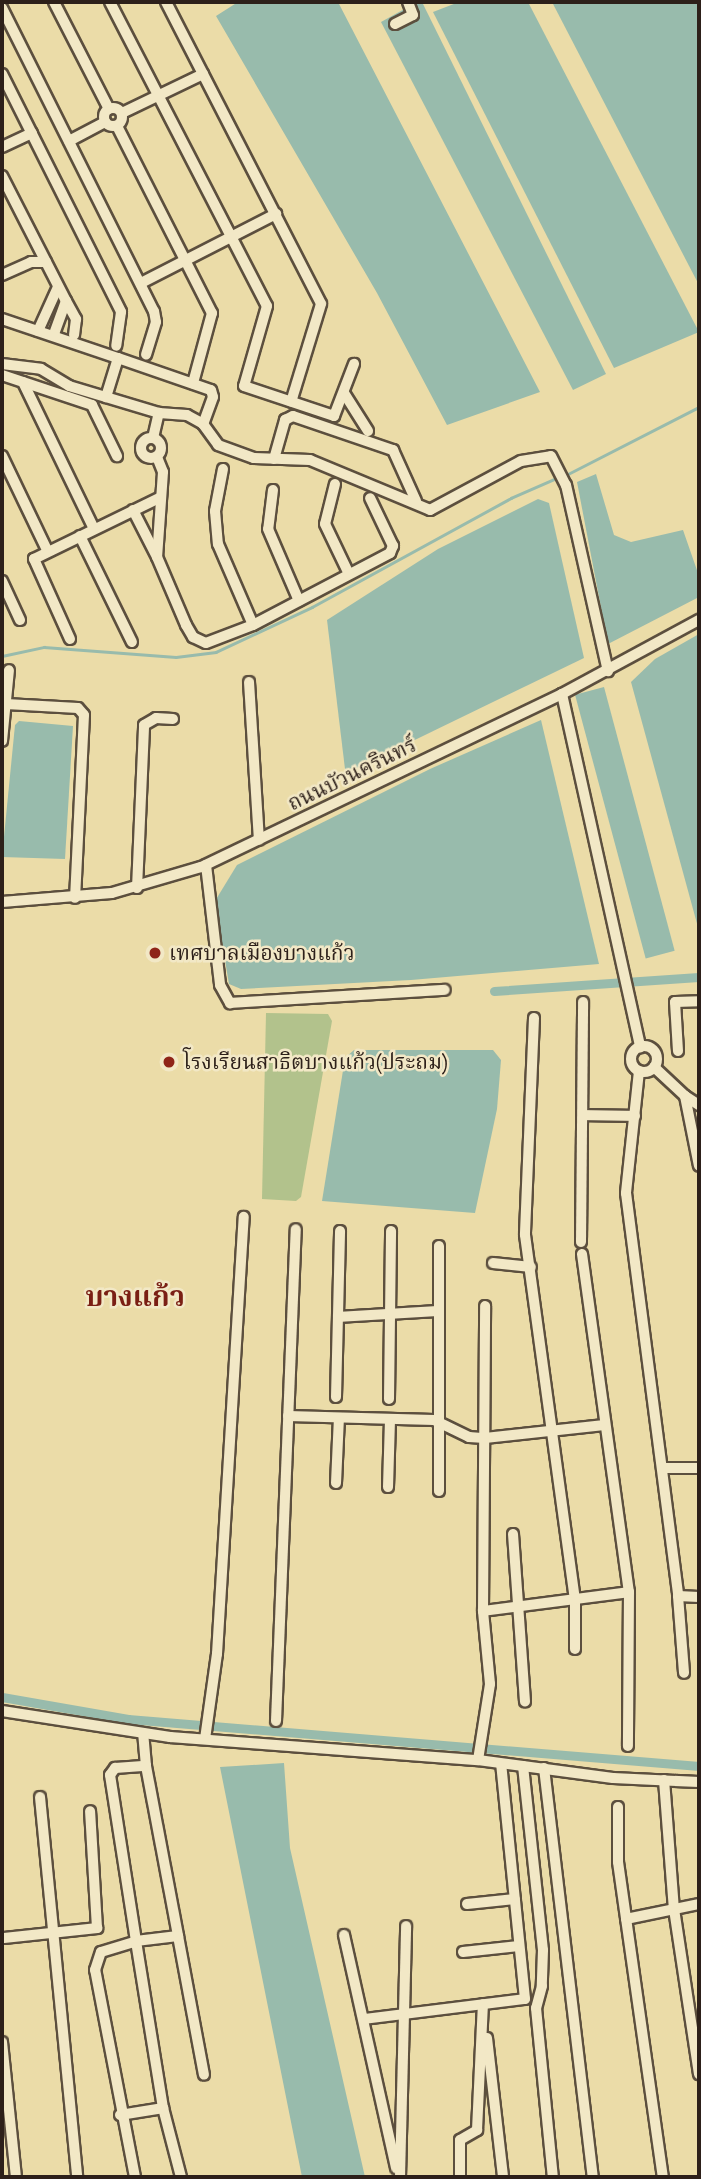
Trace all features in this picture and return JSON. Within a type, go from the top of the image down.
[{"type":"street","points":[[54,2],[109,109],[105,122],[69,141]]},
{"type":"street","points":[[110,2],[267,306],[244,386],[334,416],[354,364]]},
{"type":"street","points":[[166,2],[321,304],[291,402]]},
{"type":"street","points":[[395,24],[414,15],[408,2]]},
{"type":"street","points":[[2,8],[141,283],[156,318],[146,354]]},
{"type":"street","points":[[2,74],[121,312],[117,352],[106,397]]},
{"type":"street","points":[[117,126],[122,113],[203,74]]},
{"type":"street","points":[[109,109],[122,113]]},
{"type":"street","points":[[105,122],[117,126],[212,313],[193,383]]},
{"type":"street","points":[[2,147],[32,133]]},
{"type":"street","points":[[2,176],[76,319],[74,335]]},
{"type":"street","points":[[141,283],[276,214]]},
{"type":"street","points":[[2,275],[31,262],[46,262]]},
{"type":"street","points":[[38,331],[58,287]]},
{"type":"street","points":[[53,336],[66,302]]},
{"type":"street","points":[[2,319],[53,336],[117,352],[213,393],[202,424]]},
{"type":"street","points":[[2,364],[41,369],[69,386],[159,414],[177,412],[202,424],[218,445],[254,458],[310,460],[434,510],[538,455],[551,456],[562,472],[566,485],[607,671]]},
{"type":"street","points":[[2,375],[92,405],[117,456]]},
{"type":"street","points":[[23,382],[93,529]]},
{"type":"street","points":[[344,393],[368,431]]},
{"type":"street","points":[[157,557],[162,464],[157,457],[146,457],[141,447],[153,438],[159,414]]},
{"type":"street","points":[[274,458],[285,420],[293,416],[393,450],[416,501]]},
{"type":"street","points":[[2,456],[48,552]]},
{"type":"street","points":[[223,469],[215,511],[218,544],[253,625]]},
{"type":"street","points":[[335,484],[325,524],[349,574]]},
{"type":"street","points":[[273,490],[268,529],[299,601]]},
{"type":"street","points":[[71,639],[33,563],[48,552],[161,497]]},
{"type":"street","points":[[133,510],[157,557],[186,625],[199,641],[220,639],[253,625],[393,550],[370,498]]},
{"type":"street","points":[[80,536],[132,642]]},
{"type":"street","points":[[2,581],[20,620]]},
{"type":"street","name":"ถนนบัวนครินทร์","points":[[2,902],[75,898],[137,887],[206,865],[562,694],[699,620]]},
{"type":"street","points":[[2,741],[9,670]]},
{"type":"street","points":[[249,682],[259,840]]},
{"type":"street","points":[[562,694],[632,998],[640,1047],[631,1058],[639,1071],[626,1193],[678,1597],[684,1673]]},
{"type":"street","points":[[6,704],[78,708],[85,715],[75,898]]},
{"type":"street","points":[[137,887],[144,725],[156,718],[173,719]]},
{"type":"street","points":[[206,865],[218,974],[229,1003],[445,990]]},
{"type":"street","points":[[678,1051],[675,1002],[699,1001]]},
{"type":"street","points":[[581,1241],[583,1002]]},
{"type":"street","points":[[534,1018],[525,1235],[554,1430],[575,1598],[576,1649]]},
{"type":"street","points":[[640,1047],[654,1051],[654,1067],[685,1096],[699,1105]]},
{"type":"street","points":[[639,1071],[654,1067]]},
{"type":"street","points":[[685,1096],[699,1166]]},
{"type":"street","points":[[583,1115],[635,1116]]},
{"type":"street","points":[[205,1738],[217,1654],[244,1217]]},
{"type":"street","points":[[276,1721],[296,1229]]},
{"type":"street","points":[[336,1396],[340,1231]]},
{"type":"street","points":[[389,1399],[391,1231]]},
{"type":"street","points":[[439,1246],[439,1492]]},
{"type":"street","points":[[582,1254],[629,1592],[628,1746]]},
{"type":"street","points":[[493,1264],[531,1267]]},
{"type":"street","points":[[478,1755],[480,1728],[490,1684],[484,1611],[485,1306]]},
{"type":"street","points":[[338,1317],[437,1311]]},
{"type":"street","points":[[288,1416],[438,1422],[469,1437],[485,1438],[604,1424]]},
{"type":"street","points":[[337,1483],[339,1418]]},
{"type":"street","points":[[388,1487],[390,1419]]},
{"type":"street","points":[[662,1468],[699,1468]]},
{"type":"street","points":[[513,1534],[525,1702]]},
{"type":"street","points":[[484,1611],[629,1592]]},
{"type":"street","points":[[678,1597],[699,1597]]},
{"type":"street","points":[[2,1711],[143,1734],[347,1754],[478,1755],[501,1763],[544,1769],[699,1782]]},
{"type":"street","points":[[143,1734],[146,1766],[204,2075]]},
{"type":"street","points":[[364,2019],[525,1999],[501,1763]]},
{"type":"street","points":[[146,1766],[115,1768],[110,1775],[163,2108],[181,2177]]},
{"type":"street","points":[[523,1766],[542,1950],[542,1986],[536,2008],[553,2177]]},
{"type":"street","points":[[544,1769],[593,2177]]},
{"type":"street","points":[[664,1780],[674,1909],[699,2074]]},
{"type":"street","points":[[40,1797],[50,1934],[77,2177]]},
{"type":"street","points":[[618,1807],[618,1862],[663,2177]]},
{"type":"street","points":[[3,1937],[93,1930],[99,1925],[90,1811]]},
{"type":"street","points":[[467,1904],[514,1899]]},
{"type":"street","points":[[626,1919],[699,1904]]},
{"type":"street","points":[[399,2177],[406,1926]]},
{"type":"street","points":[[344,1935],[399,2177]]},
{"type":"street","points":[[135,2177],[120,2115],[95,1959],[101,1952],[136,1941],[178,1936]]},
{"type":"street","points":[[463,1952],[519,1947]]},
{"type":"street","points":[[460,2177],[460,2140],[477,2130],[483,2004]]},
{"type":"street","points":[[483,2004],[503,2177]]},
{"type":"street","points":[[2,2042],[16,2177]]},
{"type":"street","points":[[120,2115],[163,2108]]},
{"type":"green space","points":[[266,1013],[328,1014],[332,1021],[301,1197],[296,1201],[262,1199]]},
{"type":"shaded area","points":[[238,2],[338,2],[540,392],[447,425],[377,293],[216,16]]},
{"type":"shaded area","points":[[417,2],[422,2],[606,374],[573,390],[381,22]]},
{"type":"shaded area","points":[[459,2],[528,2],[699,332],[614,368],[433,12]]},
{"type":"shaded area","points":[[552,2],[699,2],[699,285],[635,162]]},
{"type":"shaded area","points":[[596,474],[614,535],[631,542],[683,530],[699,576],[699,597],[608,644],[577,482]]},
{"type":"shaded area","points":[[538,499],[549,503],[584,658],[355,769],[345,769],[327,620],[438,549]]},
{"type":"shaded area","points":[[699,634],[699,931],[631,682],[655,659]]},
{"type":"shaded area","points":[[604,687],[675,951],[646,958],[575,695]]},
{"type":"shaded area","points":[[541,720],[599,964],[411,980],[241,989],[229,984],[215,901],[237,865],[430,769]]},
{"type":"shaded area","points":[[19,721],[73,726],[65,859],[2,857],[15,725]]},
{"type":"shaded area","points":[[354,1050],[493,1050],[501,1060],[497,1109],[475,1213],[322,1201],[345,1058]]},
{"type":"shaded area","points":[[284,1763],[290,1848],[365,2177],[302,2177],[220,1767]]},
{"type":"waterway","points":[[566,475],[699,407]]},
{"type":"waterway","points":[[2,656],[44,647],[176,657],[216,652],[312,607],[511,498],[559,477]]},
{"type":"waterway","points":[[494,991],[699,977]]},
{"type":"waterway","points":[[2,1697],[128,1719],[699,1766]]},
{"type":"place","name":"เทศบาลเมืองบางแก้ว","points":[[155,953]]},
{"type":"place","name":"โรงเรียนสาธิตบางแก้ว(ประถม)","points":[[169,1062]]},
{"type":"district","name":"บางแก้ว","points":[[135,1297]]}]
